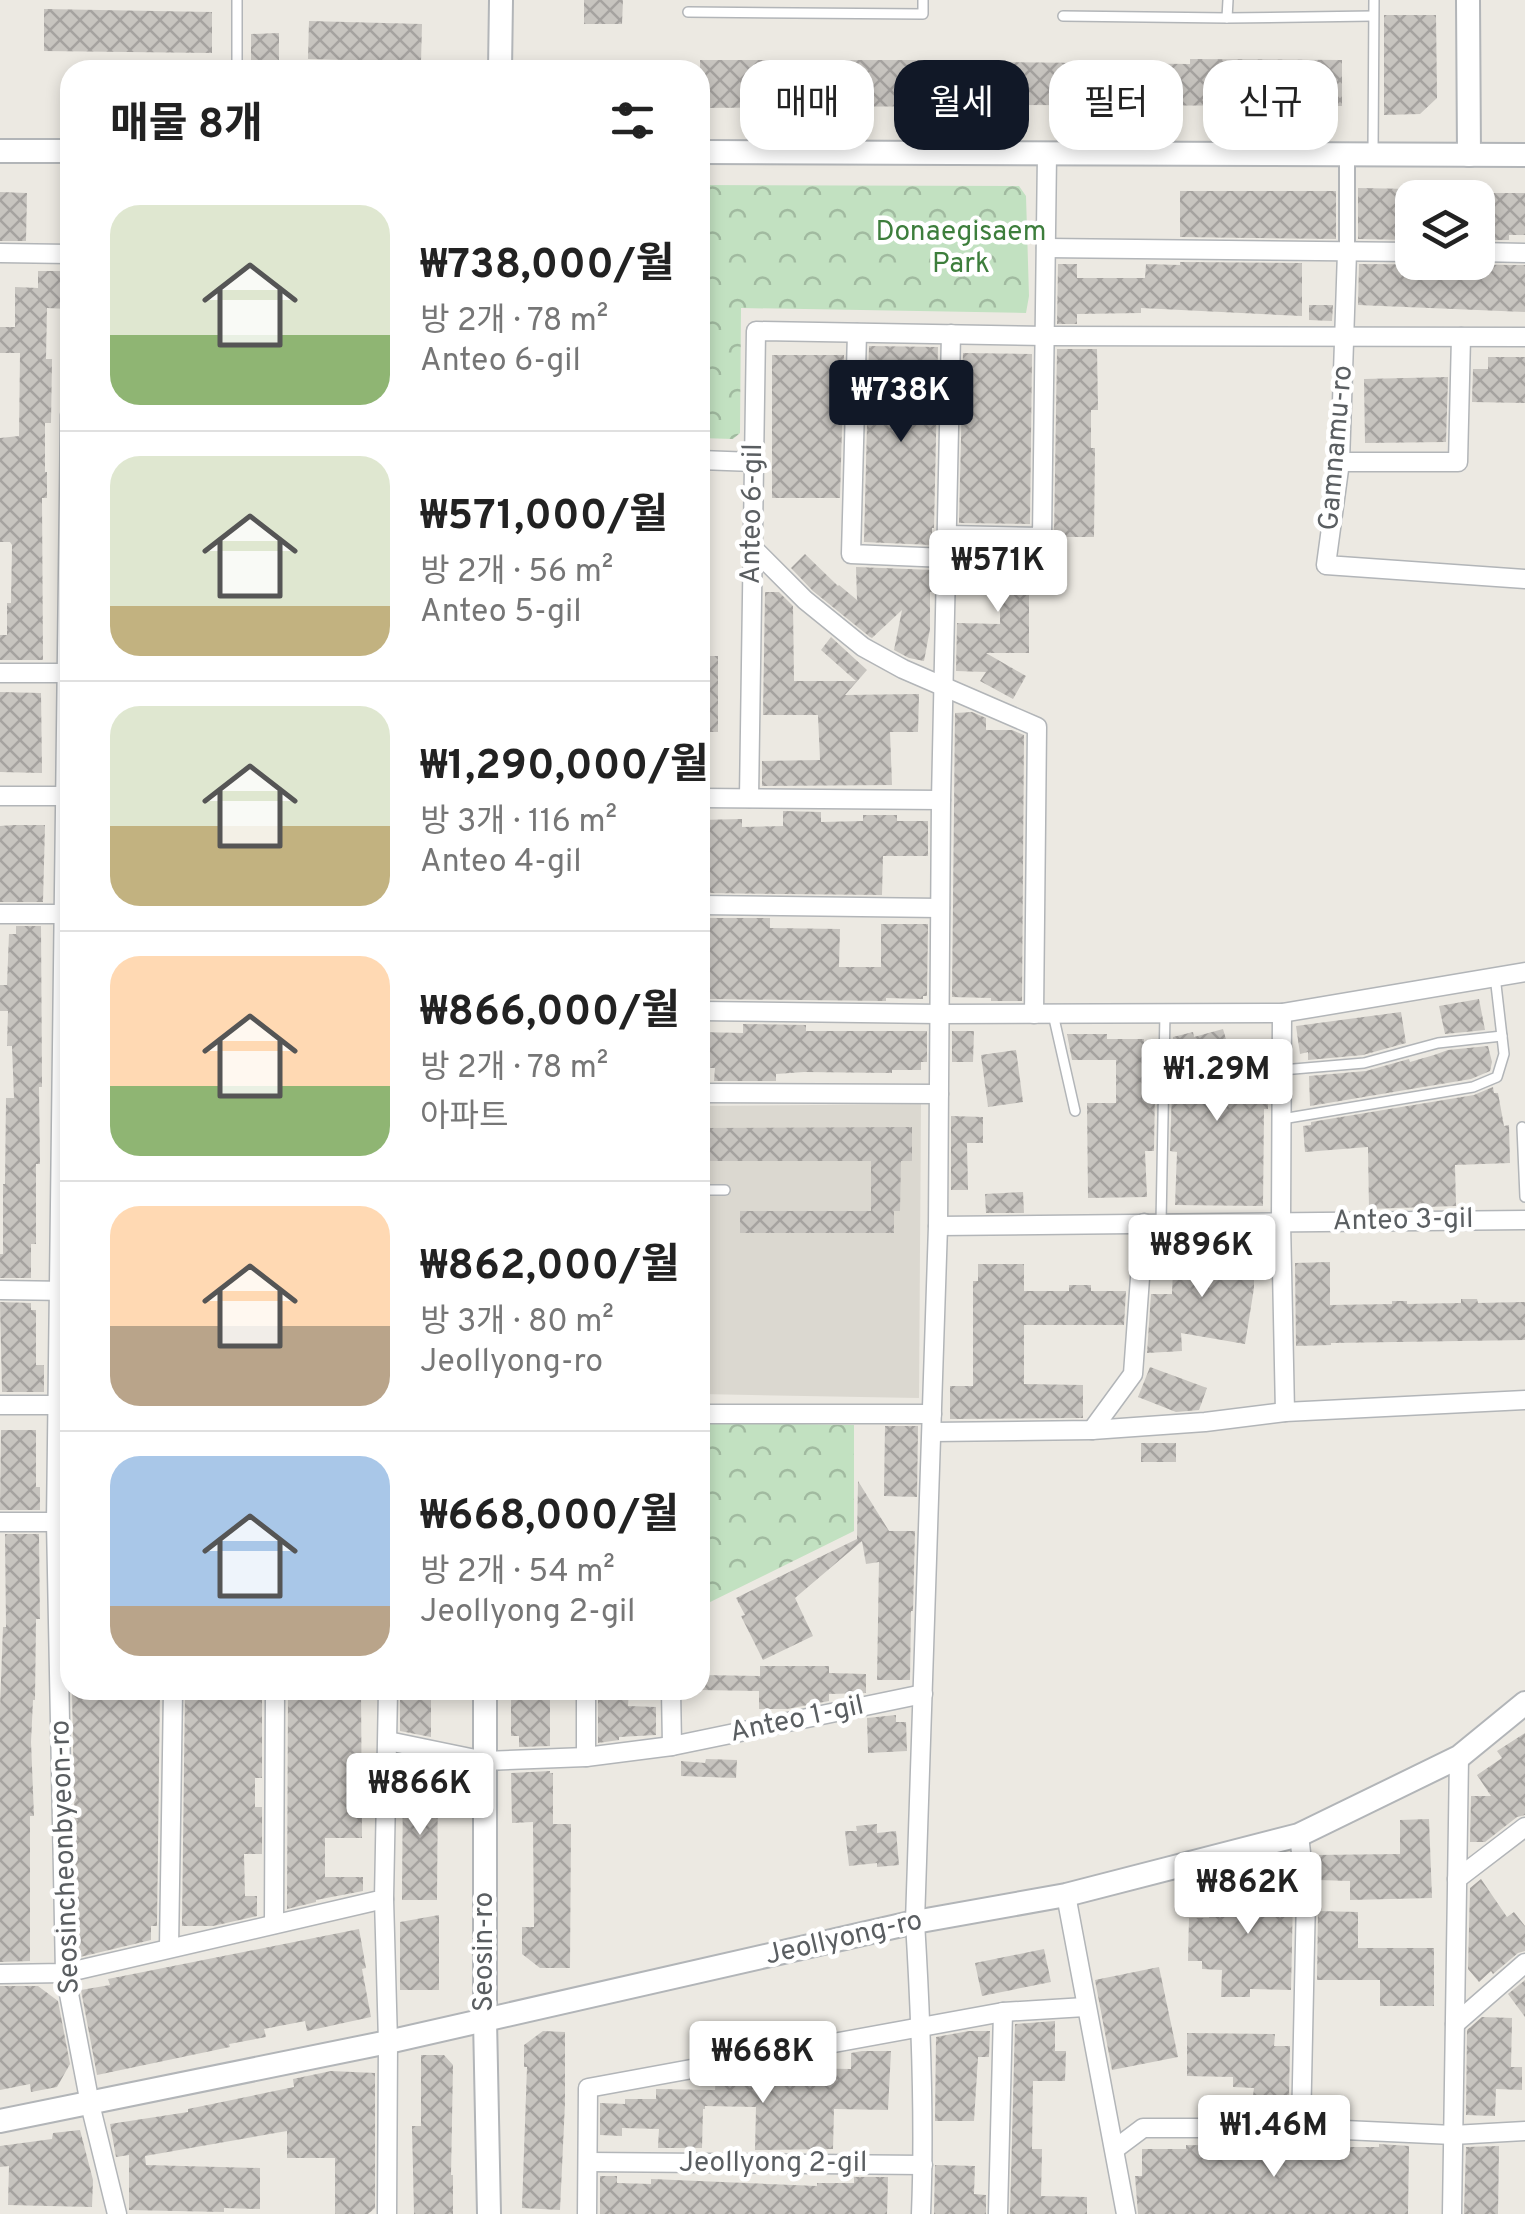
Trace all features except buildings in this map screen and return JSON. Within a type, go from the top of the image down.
[{"type":"street","points":[[500,60],[501,0]]},
{"type":"street","points":[[1468,0],[1469,155]]},
{"type":"street","points":[[0,151],[60,151]]},
{"type":"street","points":[[710,152],[1525,155]]},
{"type":"street","points":[[947,535],[1042,537],[1047,154]]},
{"type":"street","name":"Gamnamu-ro","points":[[1347,154],[1346,338],[1340,462],[1326,566],[1525,578]]},
{"type":"street","points":[[1046,248],[1395,252]]},
{"type":"street","points":[[1495,252],[1525,253]]},
{"type":"street","points":[[0,253],[60,254]]},
{"type":"street","name":"Anteo 6-gil","points":[[750,798],[756,331],[1525,338]]},
{"type":"street","points":[[857,333],[851,554],[946,558]]},
{"type":"street","points":[[921,2214],[922,2028],[915,1922],[938,1226],[941,800],[951,334]]},
{"type":"street","points":[[1340,462],[1458,462],[1461,337]]},
{"type":"street","points":[[710,460],[754,462]]},
{"type":"street","points":[[752,546],[805,600],[863,647],[1037,727],[1035,880],[1043,1014]]},
{"type":"street","points":[[0,673],[60,673]]},
{"type":"street","points":[[0,796],[60,796]]},
{"type":"street","points":[[710,798],[941,800]]},
{"type":"street","points":[[710,905],[940,908]]},
{"type":"street","points":[[0,914],[60,914]]},
{"type":"street","points":[[710,1011],[1282,1014],[1525,972]]},
{"type":"street","points":[[1282,1014],[1285,1412]]},
{"type":"street","points":[[710,1093],[939,1094]]},
{"type":"street","name":"Anteo 3-gil","points":[[938,1226],[1525,1220]]},
{"type":"street","points":[[1092,1430],[1133,1374],[1152,1224]]},
{"type":"street","points":[[0,1290],[60,1291]]},
{"type":"street","points":[[710,1414],[1092,1430],[1285,1412],[1525,1400]]},
{"type":"street","points":[[0,1404],[60,1405]]},
{"type":"street","points":[[0,1522],[60,1522]]},
{"type":"street","name":"Anteo 1-gil","points":[[388,1740],[485,1761],[586,1757],[672,1746],[923,1694]]},
{"type":"street","name":"Seosincheonbyeon-ro","points":[[64,1700],[65,1973],[90,2104],[117,2214]]},
{"type":"street","points":[[169,1948],[174,1700]]},
{"type":"street","points":[[274,1924],[275,1700]]},
{"type":"street","points":[[387,2214],[384,1899],[388,1700]]},
{"type":"street","name":"Seosin-ro","points":[[485,1700],[489,2214]]},
{"type":"street","points":[[586,1700],[586,1757]]},
{"type":"street","points":[[672,1700],[672,1746]]},
{"type":"street","name":"Jeollyong-ro","points":[[0,2121],[388,2042],[915,1922],[1066,1894],[1299,1835],[1459,1757],[1525,1703]]},
{"type":"street","points":[[1452,2214],[1459,1757]]},
{"type":"street","points":[[1457,1878],[1525,1827]]},
{"type":"street","points":[[1299,1835],[1306,1898],[1301,2128]]},
{"type":"street","points":[[1066,1894],[1126,2214]]},
{"type":"street","points":[[0,1974],[65,1973],[384,1899]]},
{"type":"street","points":[[1455,2024],[1525,1963]]},
{"type":"street","points":[[587,2214],[588,2088],[1002,2012],[1085,2007]]},
{"type":"street","points":[[998,2214],[1002,2012]]},
{"type":"street","points":[[1115,2149],[1143,2128],[1301,2128],[1453,2135],[1525,2131]]},
{"type":"street","name":"Jeollyong 2-gil","points":[[588,2162],[923,2165]]},
{"type":"lane","points":[[236,0],[237,60]]},
{"type":"lane","points":[[749,0],[749,12]]},
{"type":"lane","points":[[688,12],[922,14],[923,0]]},
{"type":"lane","points":[[1228,0],[1228,18]]},
{"type":"lane","points":[[1373,154],[1374,0]]},
{"type":"lane","points":[[1064,16],[1373,16]]},
{"type":"lane","points":[[1282,1119],[1473,1088],[1497,1077],[1504,1054],[1495,976]]},
{"type":"lane","points":[[1043,1014],[1075,1112]]},
{"type":"lane","points":[[1152,1224],[1162,1178],[1165,1014]]},
{"type":"lane","points":[[1282,1070],[1364,1064],[1438,1043],[1502,1036]]},
{"type":"lane","points":[[1522,1128],[1525,1197]]},
{"type":"lane","points":[[710,1190],[726,1190]]},
{"type":"shaded area","points":[[921,1104],[919,1398],[710,1394],[710,1106]]},
{"type":"green space","name":"Donaegisaem Park","points":[[710,185],[1019,186],[1026,196],[1026,313],[741,308],[740,433],[733,439],[710,438]]},
{"type":"green space","points":[[710,1422],[854,1425],[854,1531],[710,1602]]}]
